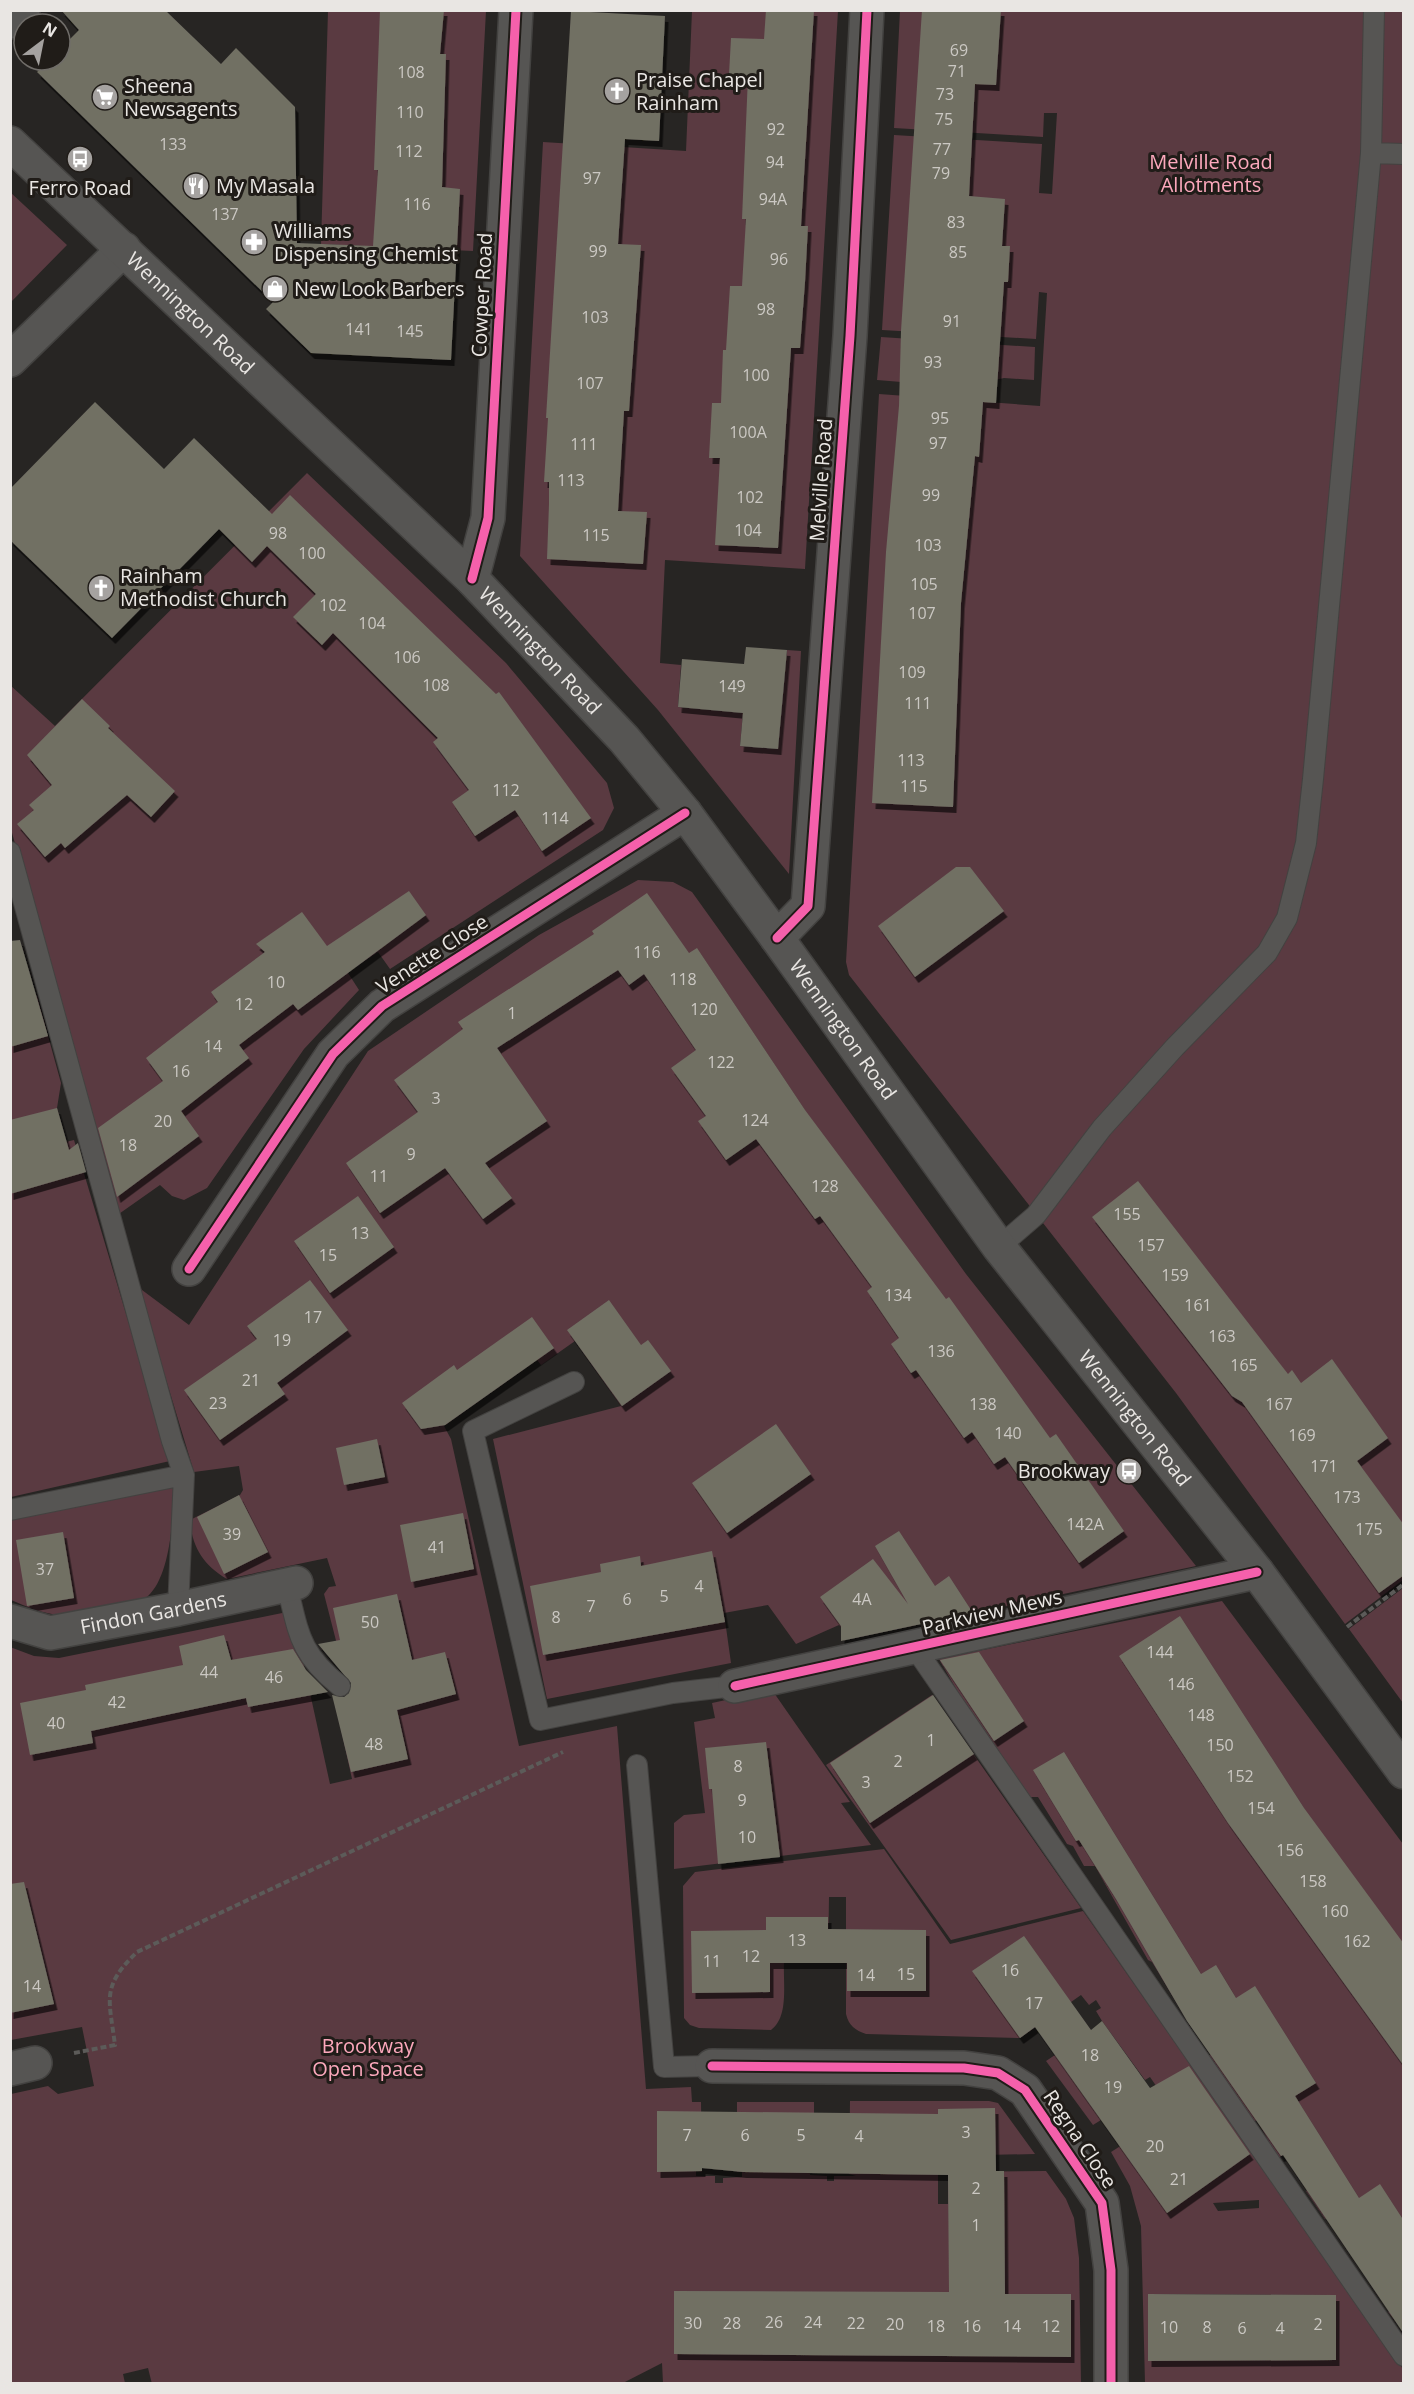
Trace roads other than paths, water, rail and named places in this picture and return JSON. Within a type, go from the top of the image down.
[{"type":"street","points":[[10,22],[23,10]]},
{"type":"street","name":"Cowper Road","points":[[472,579],[488,518],[516,10]]},
{"type":"street","name":"Melville Road","points":[[777,938],[808,906],[850,336],[867,10]]},
{"type":"street","name":"Wennington Road","points":[[10,142],[472,579],[624,739],[684,813],[777,938],[999,1247],[1257,1572],[1404,1772]]},
{"type":"street","points":[[10,360],[124,249]]},
{"type":"street","name":"Venette Close","points":[[189,1269],[333,1054],[382,1006],[684,813]]},
{"type":"street","name":"Parkview Mews","points":[[735,1686],[1257,1572]]},
{"type":"street","name":"Findon Gardens","points":[[10,1621],[50,1633],[178,1609],[291,1584]]},
{"type":"street","name":"Regna Close","points":[[712,2066],[963,2068],[999,2073],[1025,2090],[1102,2203],[1111,2270],[1111,2384]]},
{"type":"lane","points":[[999,1247],[1036,1215],[1102,1128],[1175,1047],[1267,953],[1287,918],[1306,843],[1313,779],[1371,153],[1374,10]]},
{"type":"lane","points":[[1371,153],[1404,154]]},
{"type":"lane","points":[[10,852],[172,1441],[184,1475],[178,1609]]},
{"type":"lane","points":[[574,1382],[473,1431],[540,1720],[673,1693],[735,1686]]},
{"type":"lane","points":[[10,1510],[184,1475]]},
{"type":"lane","points":[[291,1584],[303,1645],[320,1670],[340,1686]]},
{"type":"lane","points":[[915,1648],[1404,2356]]},
{"type":"lane","points":[[637,1765],[664,2067],[712,2066]]},
{"type":"place","name":"Praise Chapel Rainham","points":[[617,91]]},
{"type":"place","name":"Sheena Newsagents","points":[[105,97]]},
{"type":"place","name":"Ferro Road","points":[[80,159]]},
{"type":"place","name":"My Masala","points":[[196,186]]},
{"type":"place","name":"Williams Dispensing Chemist","points":[[254,242]]},
{"type":"place","name":"New Look Barbers","points":[[275,289]]},
{"type":"place","name":"Rainham Methodist Church","points":[[101,588]]},
{"type":"place","name":"Brookway","points":[[1129,1471]]},
{"type":"park label","name":"Melville Road Allotments","points":[[1211,174]]},
{"type":"park label","name":"Brookway Open Space","points":[[368,2058]]}]
